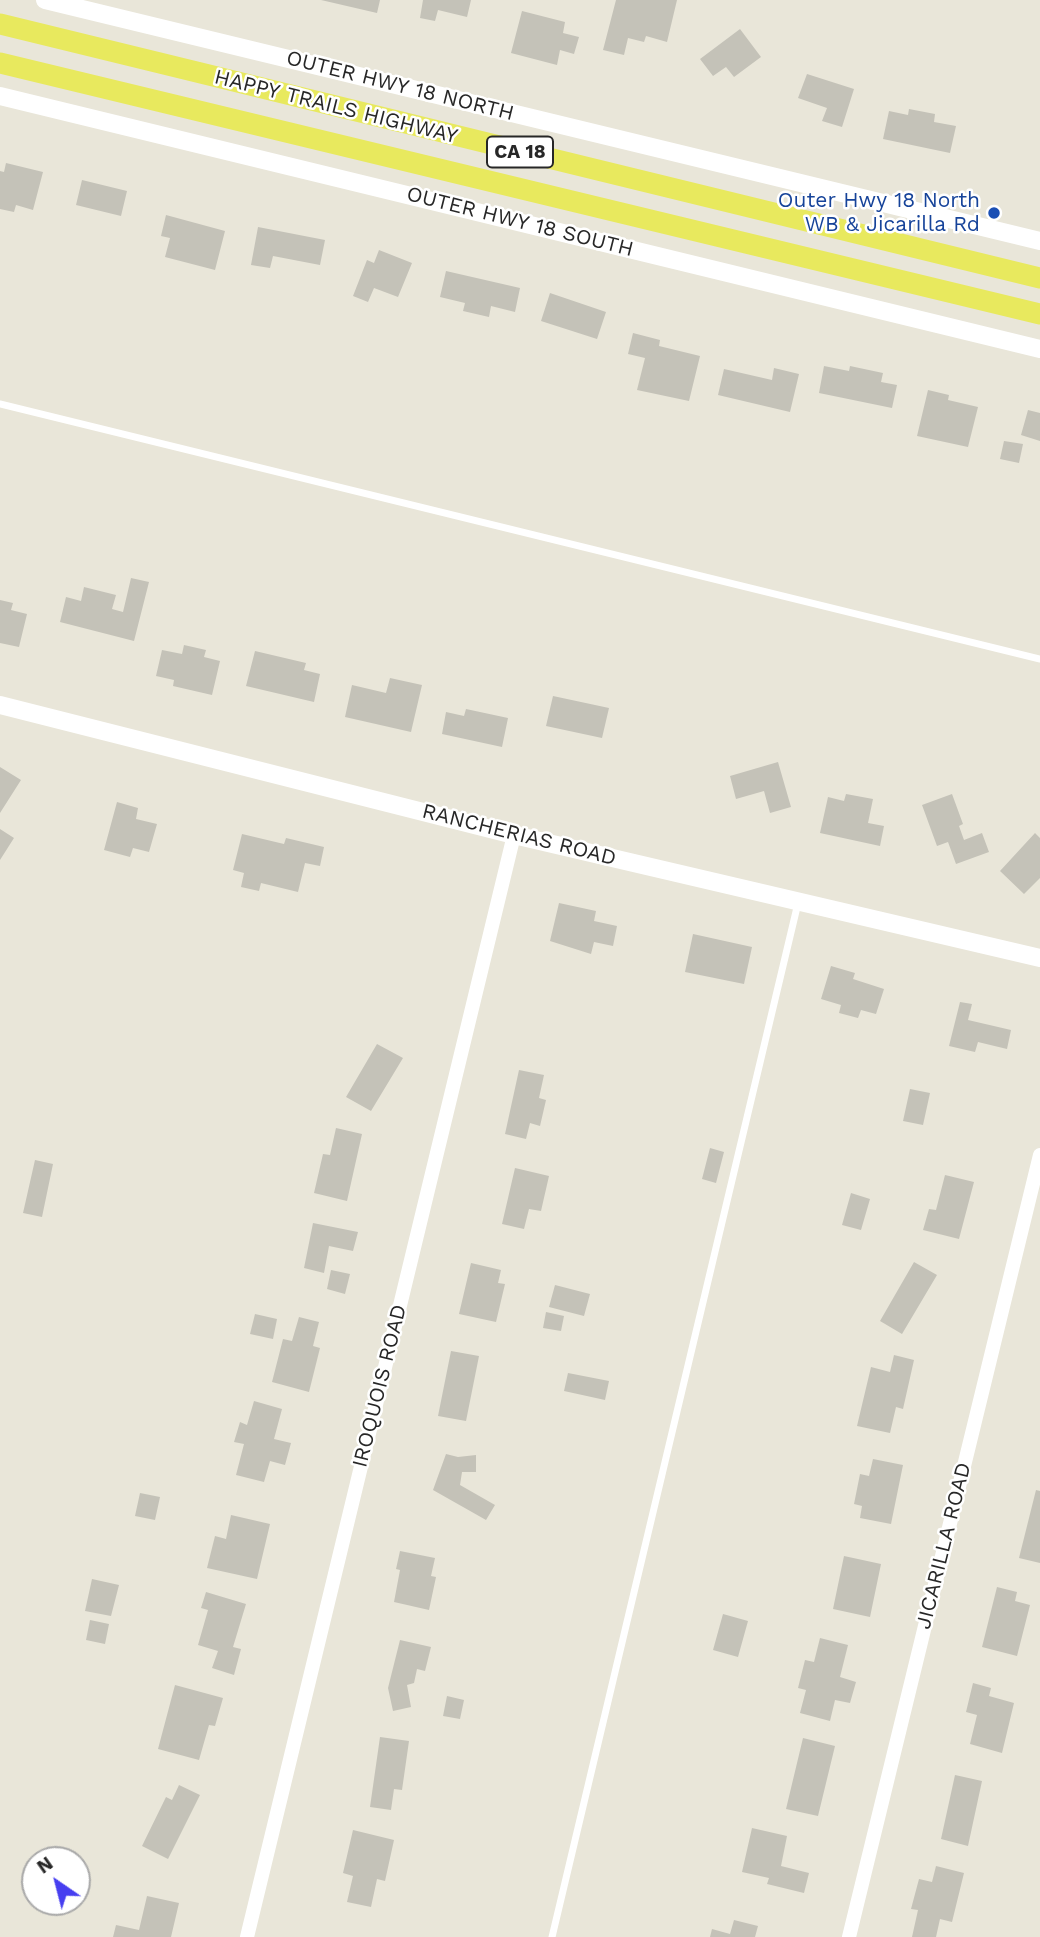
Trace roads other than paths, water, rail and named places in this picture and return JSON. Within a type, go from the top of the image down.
[{"type":"main road","name":"HAPPY TRAILS HIGHWAY","points":[[0,24],[1040,278]]},
{"type":"main road","name":"HAPPY TRAILS HIGHWAY","points":[[0,63],[1040,314]]},
{"type":"street","name":"OUTER HWY 18 NORTH","points":[[45,0],[1040,241]]},
{"type":"street","name":"OUTER HWY 18 SOUTH","points":[[0,96],[1040,349]]},
{"type":"street","name":"RANCHERIAS ROAD","points":[[0,705],[514,835],[1040,958]]},
{"type":"street","name":"IROQUOIS ROAD","points":[[247,1937],[514,835]]},
{"type":"street","name":"JICARILLA ROAD","points":[[849,1937],[1040,1155]]},
{"type":"lane","points":[[0,404],[1040,659]]},
{"type":"lane","points":[[552,1937],[799,901]]},
{"type":"place","name":"Outer Hwy 18 North WB & Jicarilla Rd","points":[[994,213]]}]
